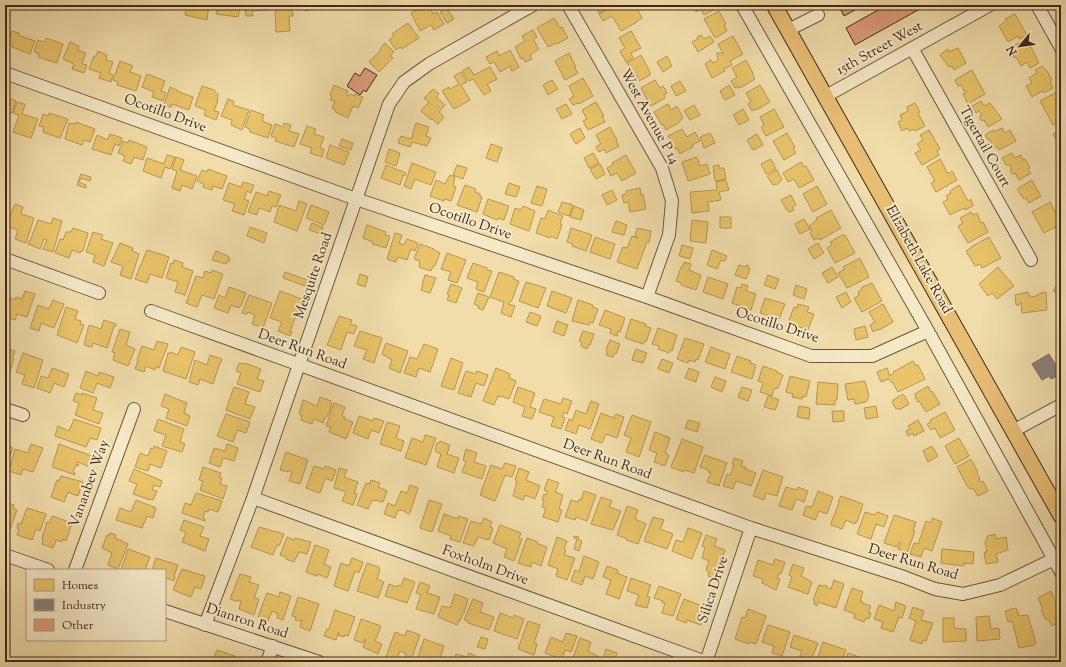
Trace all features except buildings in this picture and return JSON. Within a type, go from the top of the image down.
[{"type":"main road","name":"Elizabeth Lake Road","points":[[774,5],[1061,516]]},
{"type":"street","name":"Mesquite Road","points":[[205,624],[253,498],[389,104],[404,82],[429,64],[533,5]]},
{"type":"street","name":"West Avenue P 14","points":[[568,5],[662,168],[672,201],[669,235],[647,297]]},
{"type":"street","points":[[742,5],[928,331],[1061,572]]},
{"type":"street","name":"15th Street West","points":[[826,96],[990,5]]},
{"type":"street","points":[[1037,5],[1061,48]]},
{"type":"street","points":[[788,30],[818,15]]},
{"type":"street","name":"Tigertail Court","points":[[912,48],[1030,260]]},
{"type":"street","name":"Ocotillo Drive","points":[[5,72],[356,199],[647,297],[811,356],[872,356],[928,331]]},
{"type":"street","points":[[5,259],[99,293]]},
{"type":"street","name":"Deer Run Road","points":[[152,312],[751,528],[904,577],[935,589],[963,594],[1000,585],[1054,559]]},
{"type":"street","points":[[1013,431],[1061,405]]},
{"type":"street","points":[[5,409],[23,415]]},
{"type":"street","name":"Vananbev Way","points":[[75,569],[134,409]]},
{"type":"street","name":"Foxholm Drive","points":[[253,498],[706,662]]},
{"type":"street","name":"Silica Drive","points":[[706,662],[751,528]]},
{"type":"street","points":[[5,555],[45,569]]},
{"type":"street","name":"Dianron Road","points":[[166,611],[320,662]]},
{"type":"street","points":[[267,662],[273,646]]}]
